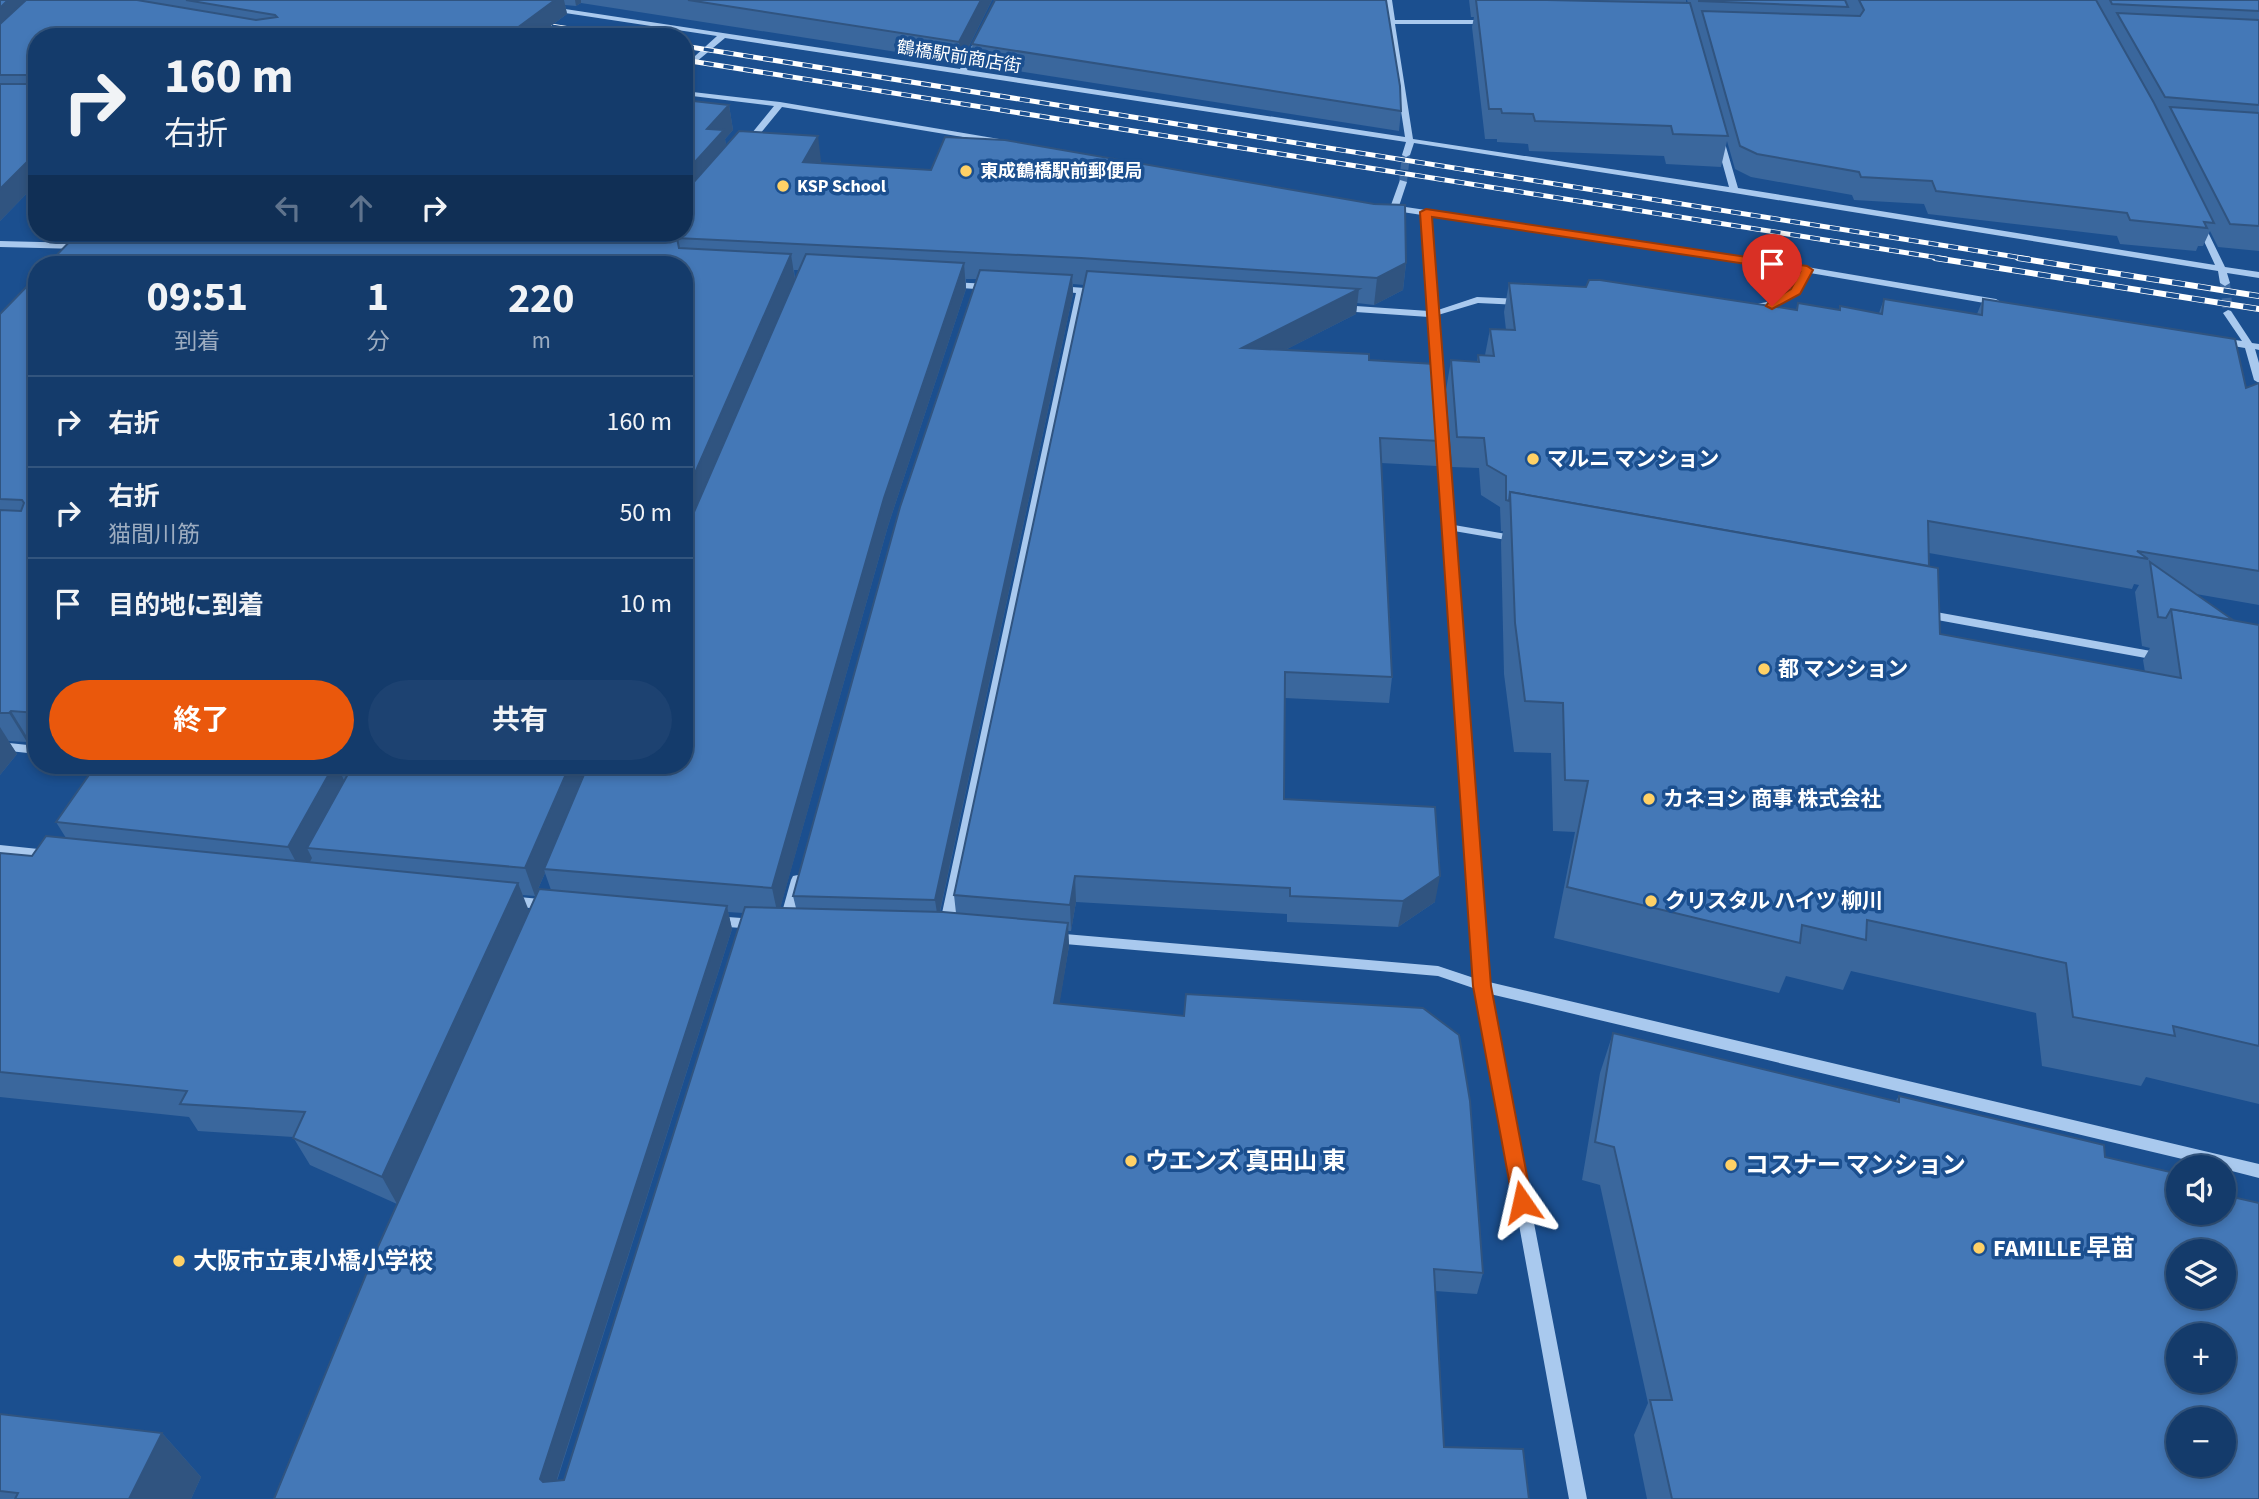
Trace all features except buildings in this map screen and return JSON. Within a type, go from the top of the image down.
[{"type":"street","points":[[1388,0],[1410,142],[1406,155]]},
{"type":"street","points":[[562,11],[570,5]]},
{"type":"street","name":"鶴橋駅前商店街","points":[[539,6],[671,28]]},
{"type":"street","points":[[1391,22],[1494,22]]},
{"type":"street","points":[[962,73],[987,24]]},
{"type":"street","name":"鶴橋駅前商店街","points":[[693,31],[1734,190],[2259,275]]},
{"type":"street","points":[[693,62],[722,36]]},
{"type":"street","points":[[693,94],[780,104],[1012,143]]},
{"type":"street","points":[[737,155],[780,104]]},
{"type":"street","points":[[1717,128],[1734,190]]},
{"type":"street","points":[[1394,208],[1403,182]]},
{"type":"street","points":[[1380,206],[1807,270],[2008,304]]},
{"type":"street","points":[[1426,212],[1482,986],[1578,1499]]},
{"type":"street","points":[[2198,221],[2222,270],[2225,283]]},
{"type":"street","points":[[0,244],[97,247]]},
{"type":"street","points":[[1745,308],[1772,306],[1796,291],[1807,270]]},
{"type":"street","points":[[934,284],[1002,287]]},
{"type":"street","points":[[971,299],[975,286]]},
{"type":"street","points":[[1041,289],[1108,292]]},
{"type":"street","points":[[946,929],[1081,290]]},
{"type":"street","points":[[1325,307],[1433,314],[1476,300],[1530,302]]},
{"type":"street","points":[[2228,313],[2254,346],[2259,380]]},
{"type":"street","points":[[2209,338],[2254,346]]},
{"type":"street","points":[[1449,527],[1531,542]]},
{"type":"street","points":[[1916,612],[2177,659]]},
{"type":"street","points":[[0,746],[28,749]]},
{"type":"street","points":[[0,849],[67,857]]},
{"type":"street","points":[[704,920],[742,930],[792,926],[800,873]]},
{"type":"street","points":[[500,900],[569,906]]},
{"type":"street","points":[[1041,937],[1438,971],[1482,986],[2259,1171]]},
{"type":"tunnel","points":[[1403,182],[1406,155]]},
{"type":"tunnel","points":[[2225,283],[2228,313]]},
{"type":"railway","points":[[532,23],[563,28]]},
{"type":"railway","points":[[693,47],[2029,259]]},
{"type":"railway","points":[[693,61],[1946,259]]},
{"type":"railway","points":[[1935,258],[2259,309]]},
{"type":"railway","points":[[2018,258],[2259,296]]},
{"type":"place","name":"東成鶴橋駅前郵便局","points":[[966,171]]},
{"type":"place","name":"KSP School","points":[[783,186]]},
{"type":"place","name":"マルニ マンション","points":[[1533,459]]},
{"type":"place","name":"都 マンション","points":[[1764,669]]},
{"type":"place","name":"カネヨシ 商事 株式会社","points":[[1649,799]]},
{"type":"place","name":"クリスタル ハイツ 柳川","points":[[1651,901]]},
{"type":"place","name":"ウエンズ 真田山 東","points":[[1131,1161]]},
{"type":"place","name":"コスナー マンション","points":[[1731,1165]]},
{"type":"place","name":"FAMILLE 早苗","points":[[1979,1248]]},
{"type":"place","name":"大阪市立東小橋小学校","points":[[179,1261]]},
{"type":"route","points":[[1522,1202],[1482,986],[1426,212],[1807,270],[1796,291],[1772,306]]}]
